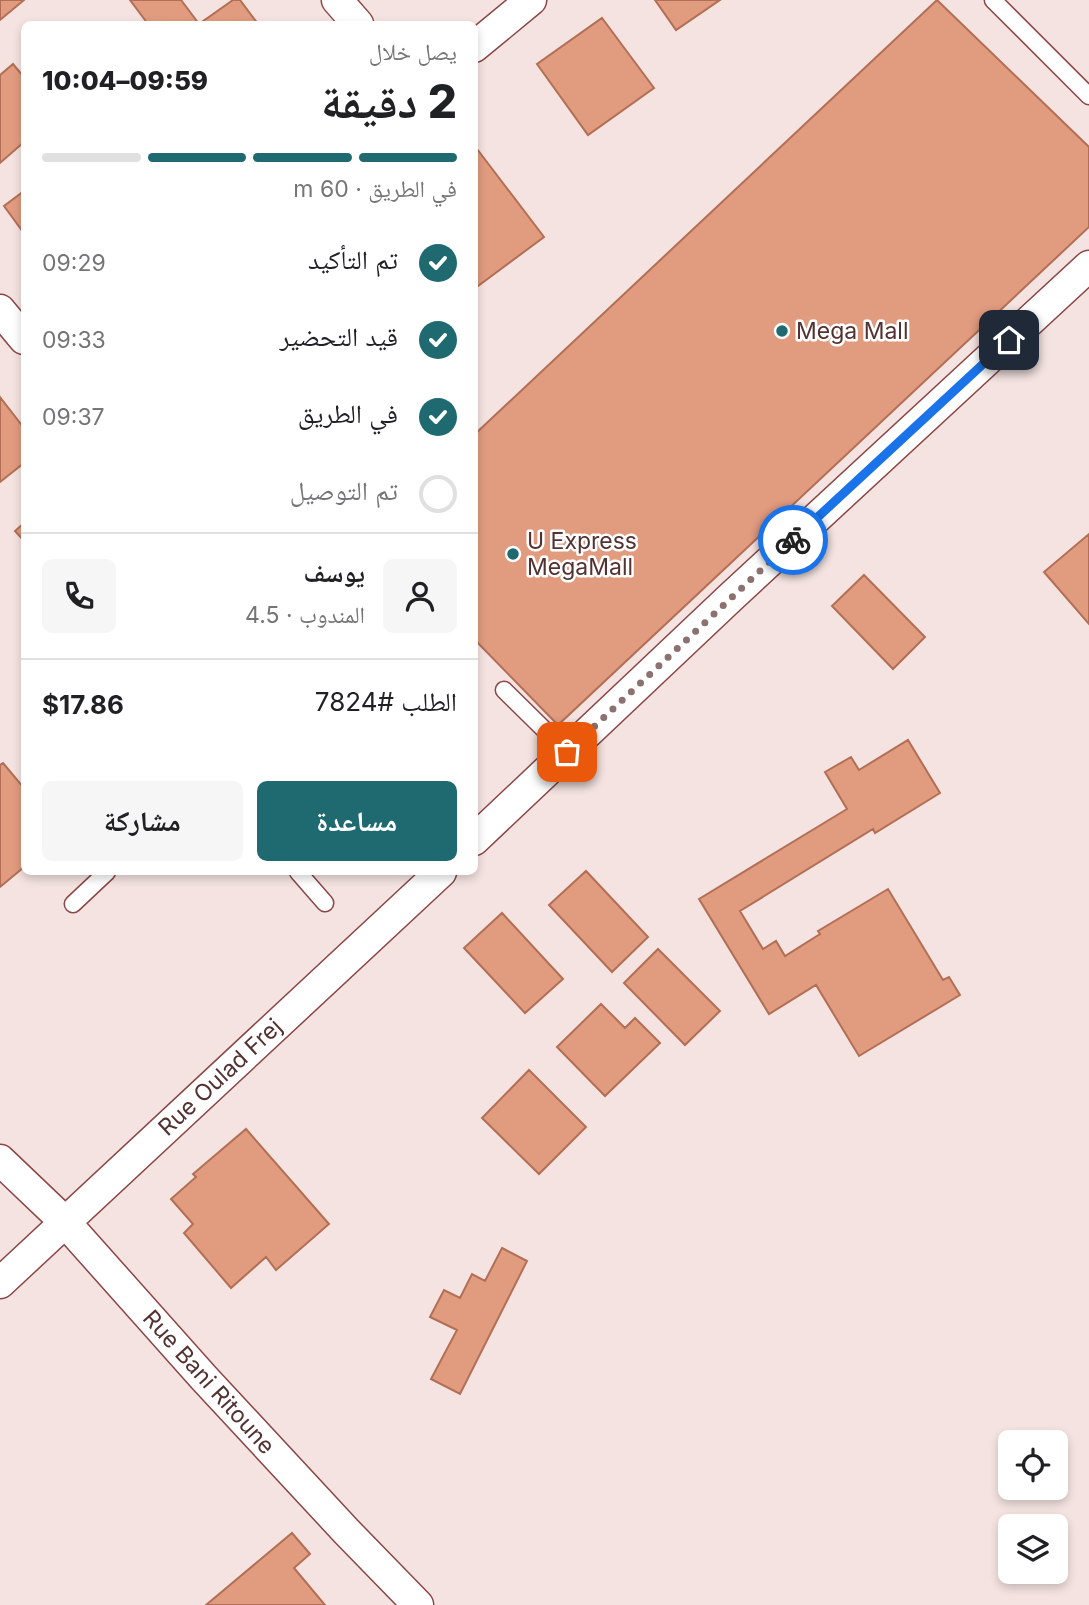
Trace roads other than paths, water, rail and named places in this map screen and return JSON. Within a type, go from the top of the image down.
[{"type":"street","points":[[337,0],[355,21]]},
{"type":"street","points":[[478,44],[531,0]]},
{"type":"street","points":[[478,836],[1089,266]]},
{"type":"street","points":[[0,310],[21,335]]},
{"type":"street","name":"Rue Oulad Frej","points":[[0,1283],[438,875]]},
{"type":"street","name":"Rue Bani Ritoune","points":[[0,1160],[65,1222],[318,1501],[418,1605]]},
{"type":"lane","points":[[993,0],[1089,96]]},
{"type":"lane","points":[[504,690],[567,752]]},
{"type":"lane","points":[[73,904],[104,875]]},
{"type":"lane","points":[[301,875],[325,903]]},
{"type":"place","name":"Mega Mall","points":[[782,331]]},
{"type":"place","name":"U Express MegaMall","points":[[513,554]]}]
